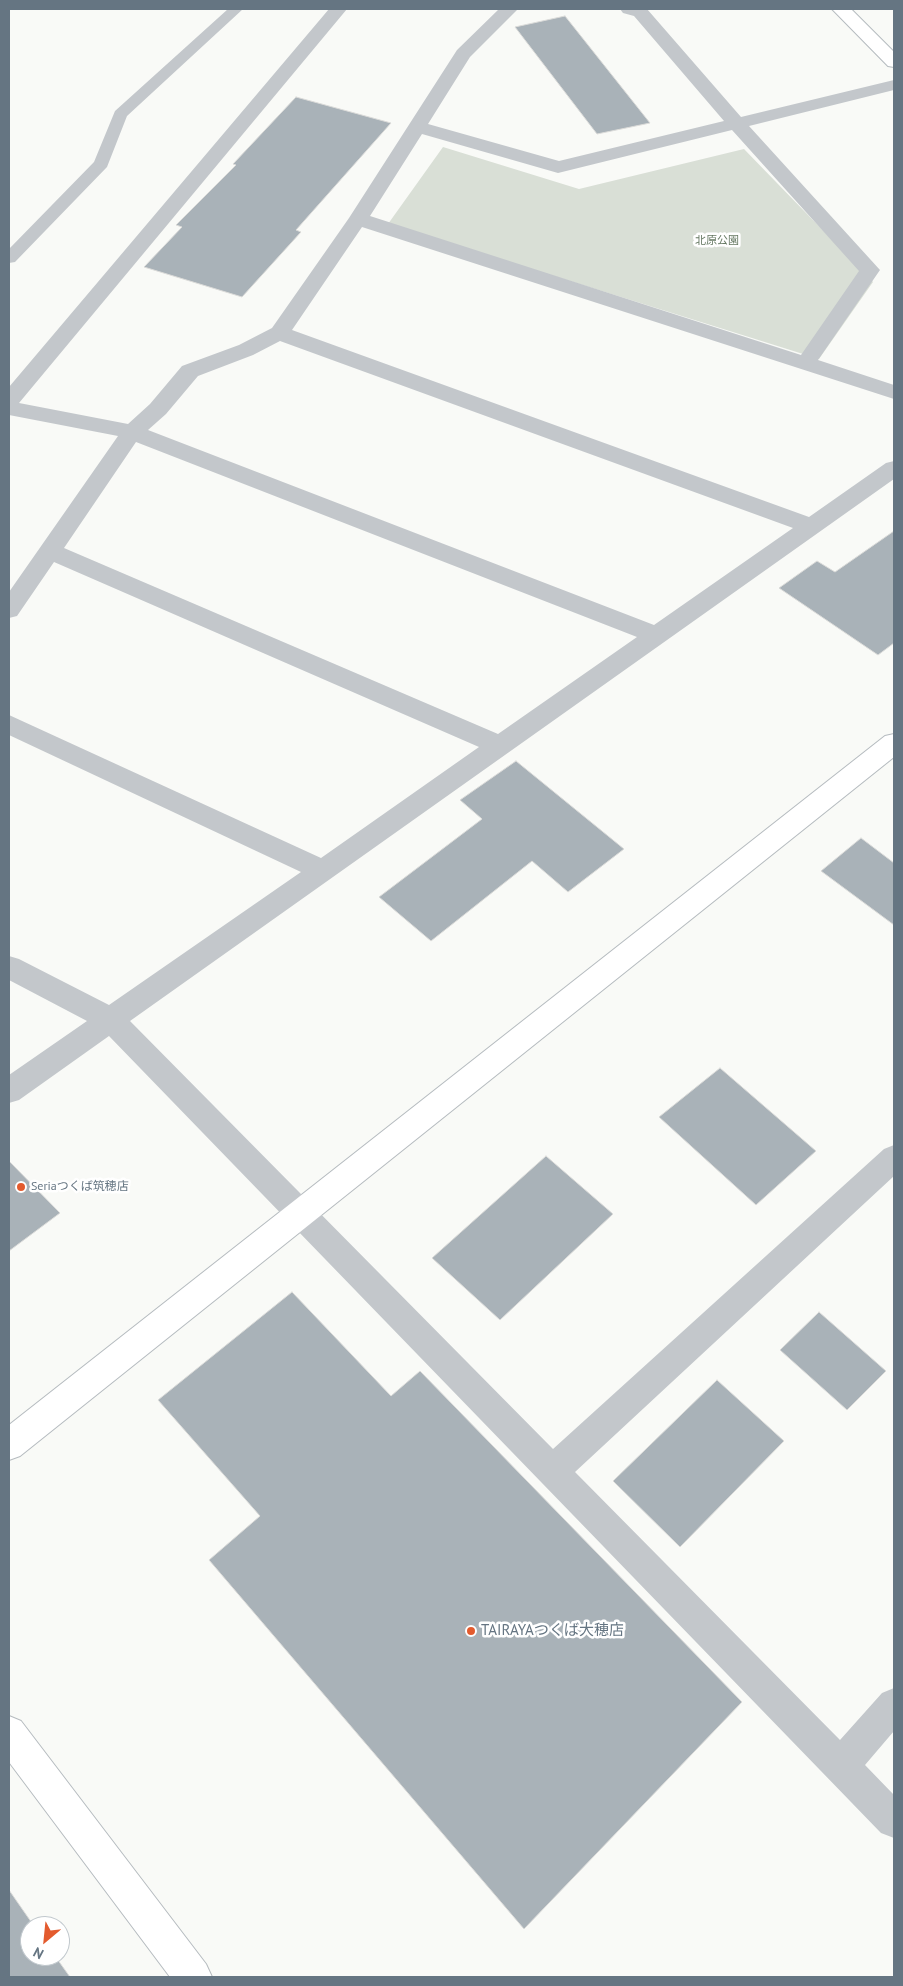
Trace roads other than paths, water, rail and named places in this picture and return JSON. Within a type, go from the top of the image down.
[{"type":"street","points":[[9,400],[338,9]]},
{"type":"street","points":[[9,610],[132,432],[158,409],[190,371],[246,350],[279,333],[358,219],[463,54],[509,9]]},
{"type":"street","points":[[629,9],[640,12],[737,124],[870,270],[805,364]]},
{"type":"street","points":[[841,9],[894,62]]},
{"type":"street","points":[[416,126],[558,167],[894,85]]},
{"type":"street","points":[[358,219],[894,392]]},
{"type":"street","points":[[279,333],[811,526]]},
{"type":"street","points":[[9,408],[132,432],[656,635]]},
{"type":"street","points":[[9,1092],[894,468]]},
{"type":"street","points":[[50,551],[499,745]]},
{"type":"street","points":[[9,724],[322,870]]},
{"type":"street","points":[[9,1445],[894,743]]},
{"type":"street","points":[[9,967],[110,1019],[894,1820]]},
{"type":"street","points":[[553,1471],[894,1158]]},
{"type":"street","points":[[841,1765],[894,1705]]},
{"type":"street","points":[[9,1733],[193,1977]]},
{"type":"lane","points":[[9,258],[101,164],[120,114],[236,9]]},
{"type":"place","name":"Seriaつくば筑穂店","points":[[21,1187]]},
{"type":"place","name":"TAIRAYAつくば大穂店","points":[[471,1631]]},
{"type":"park label","name":"北原公園","points":[[717,241]]}]
